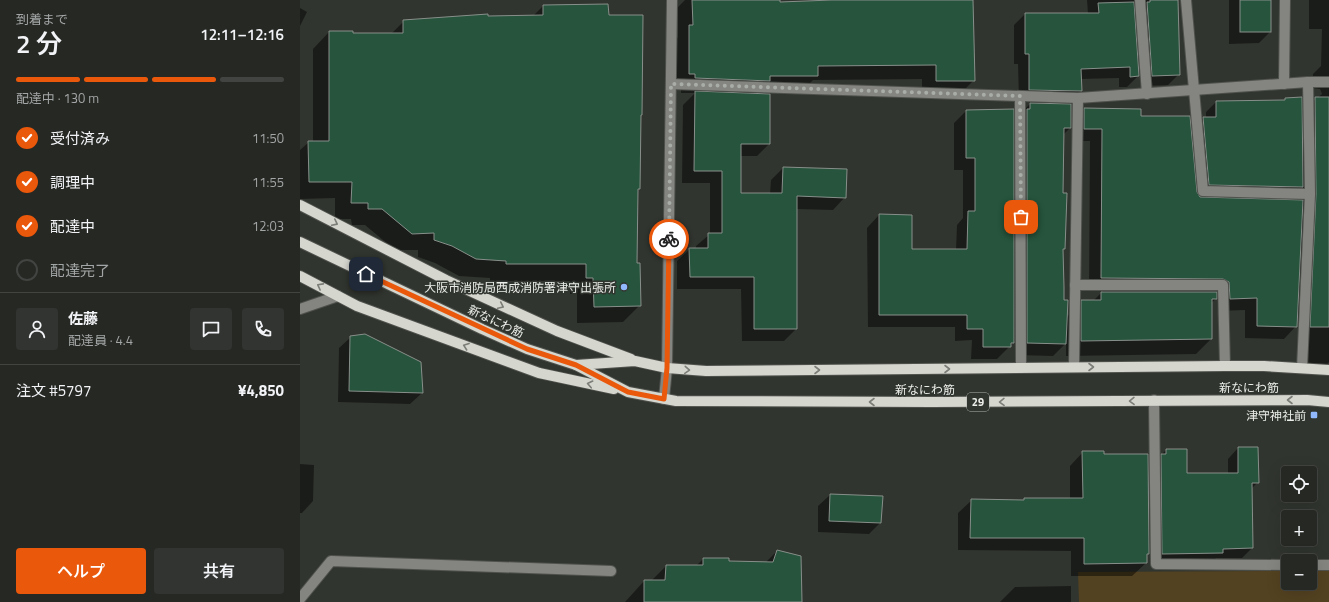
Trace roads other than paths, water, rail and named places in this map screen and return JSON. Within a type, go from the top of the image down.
[{"type":"main road","points":[[300,205],[446,280],[557,331],[635,361]]},
{"type":"main road","name":"新なにわ筋","points":[[300,242],[482,329],[527,349],[576,365],[628,392],[676,401],[932,402],[1307,400],[1329,402]]},
{"type":"main road","points":[[300,276],[357,306],[539,373],[628,392]]},
{"type":"main road","name":"新なにわ筋","points":[[576,365],[635,361],[667,368],[714,371],[1225,366],[1329,370]]},
{"type":"street","points":[[664,399],[667,368],[672,0]]},
{"type":"street","points":[[1140,0],[1147,94]]},
{"type":"street","points":[[1186,0],[1203,191],[1310,194]]},
{"type":"street","points":[[1284,84],[1285,0]]},
{"type":"street","points":[[671,84],[1078,98],[1308,82],[1329,82]]},
{"type":"street","points":[[1302,368],[1310,194],[1308,82]]},
{"type":"street","points":[[1020,96],[1021,368]]},
{"type":"street","points":[[1074,367],[1078,98]]},
{"type":"street","points":[[1075,285],[1223,285],[1225,366]]},
{"type":"street","points":[[300,309],[338,296]]},
{"type":"street","points":[[1154,400],[1156,564],[1281,565]]},
{"type":"street","points":[[301,600],[332,561],[610,571]]},
{"type":"street","points":[[1317,565],[1329,565]]},
{"type":"place","name":"大阪市消防局西成消防署津守出張所","points":[[624,287]]},
{"type":"place","name":"津守神社前","points":[[1314,415]]}]
